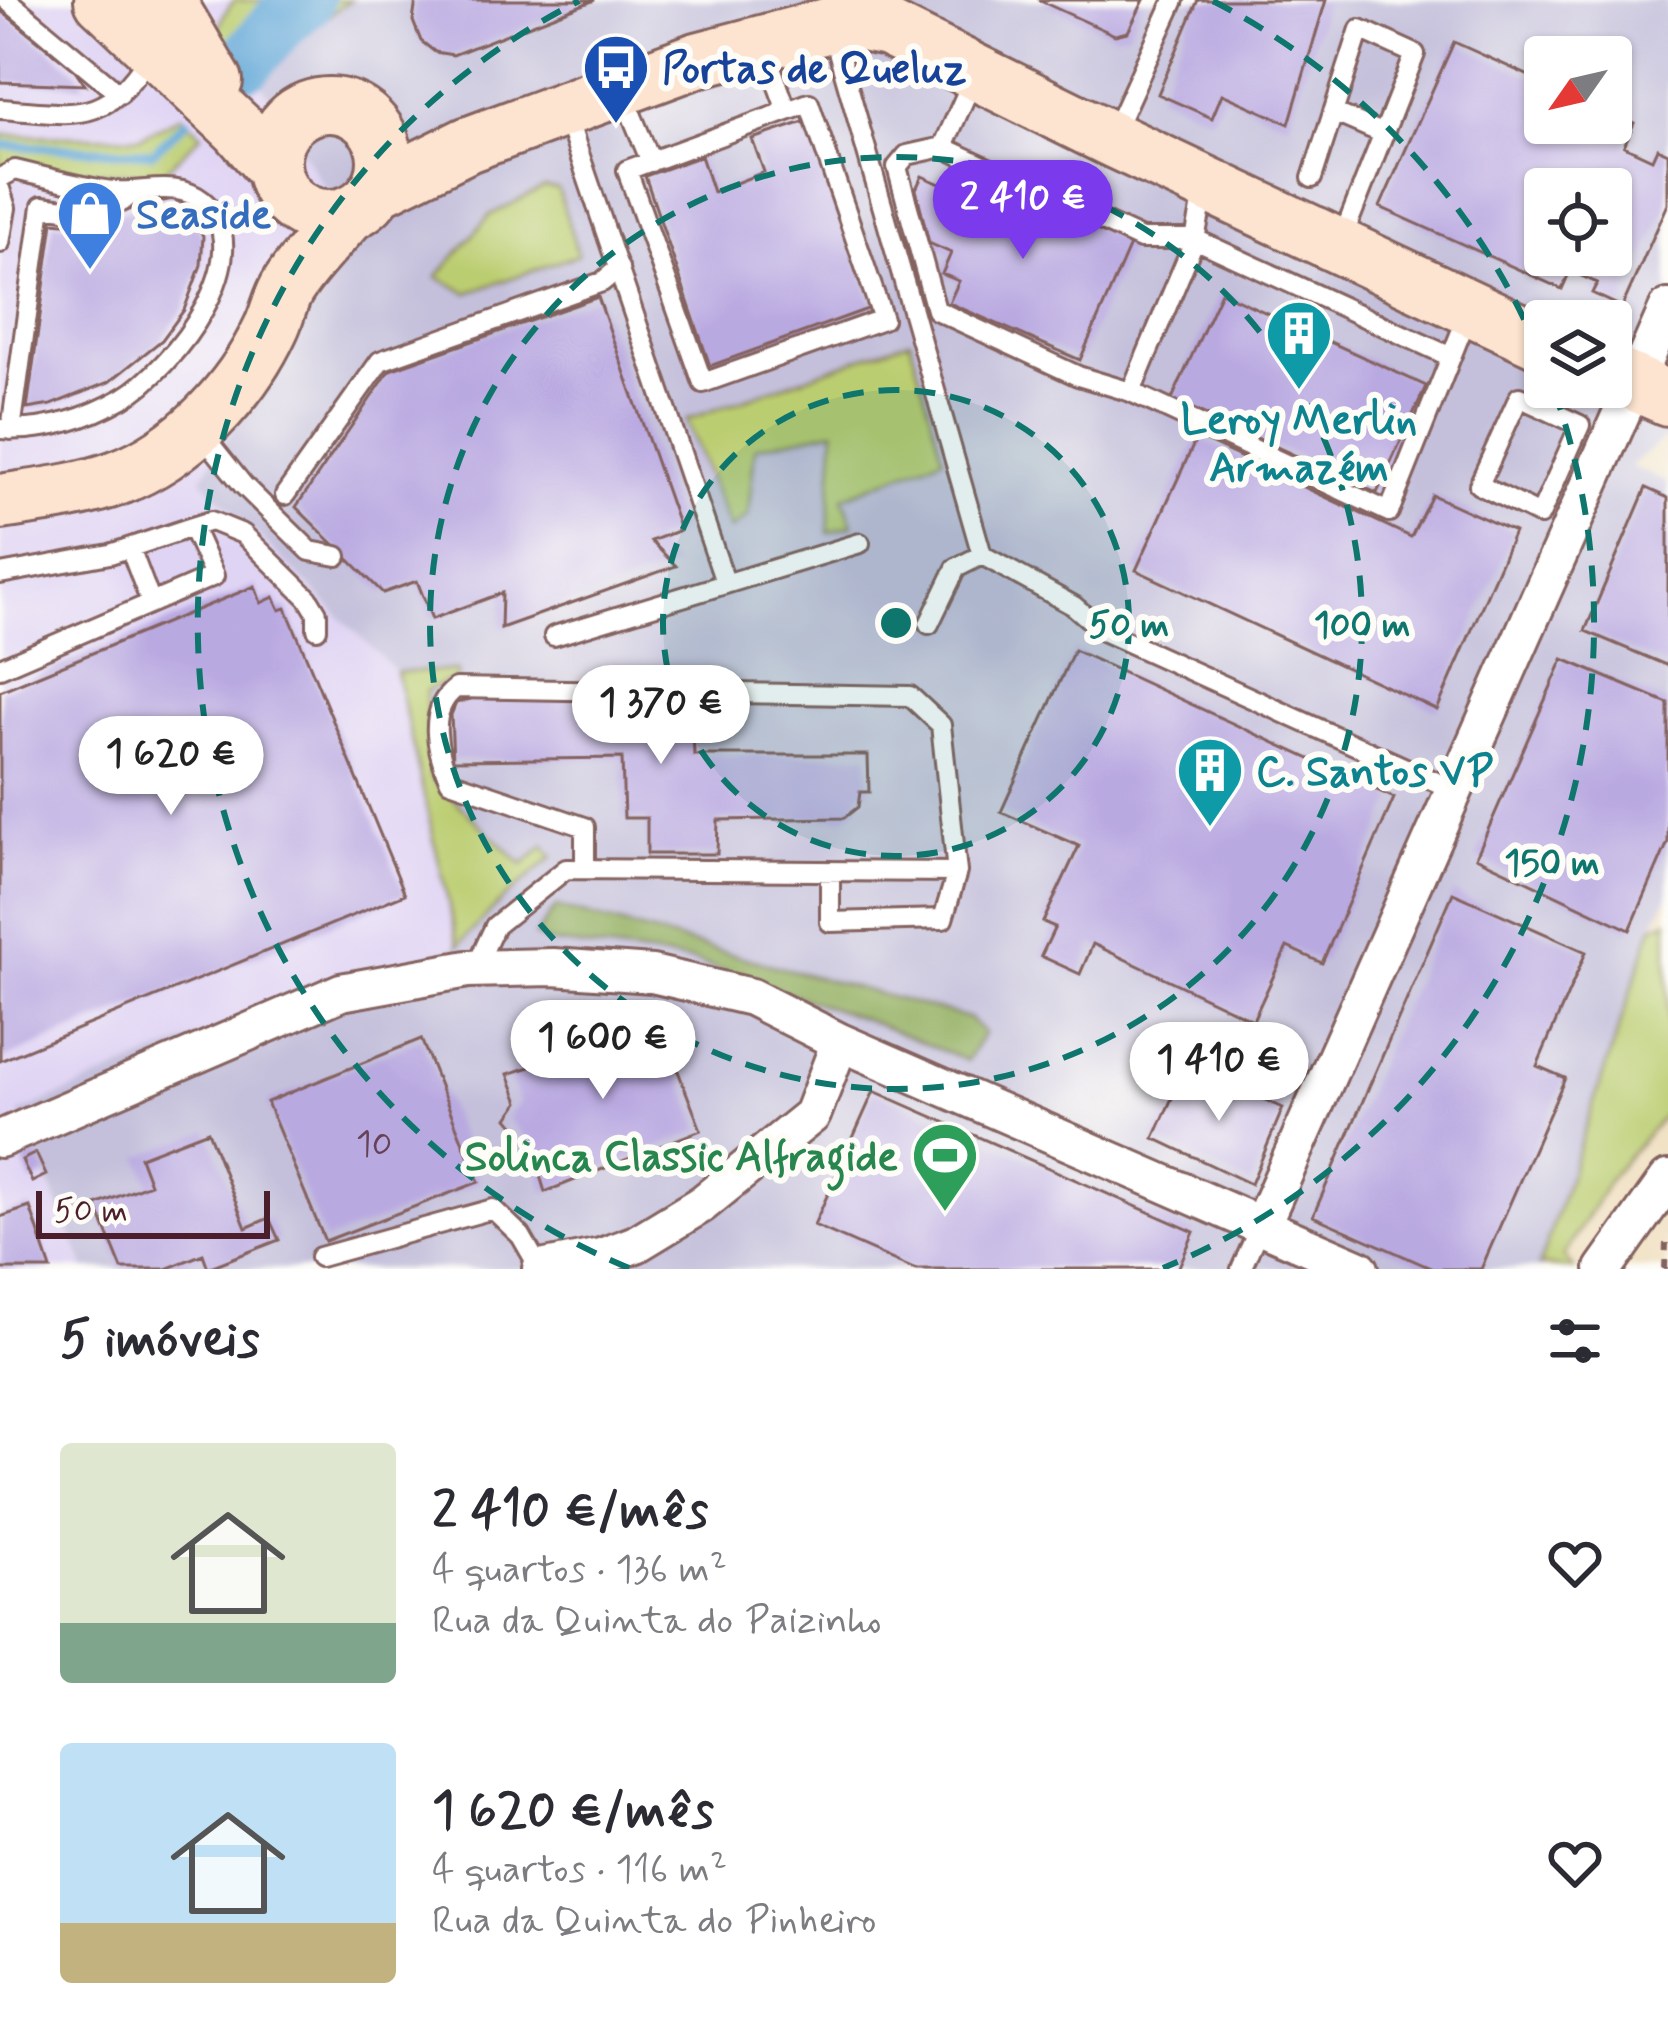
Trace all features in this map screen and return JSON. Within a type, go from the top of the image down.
[{"type":"street","points":[[146,20],[218,84],[301,112]]},
{"type":"street","points":[[146,20],[302,211],[325,218],[467,145],[621,88],[820,22],[888,28],[1339,247],[1460,333],[1524,341]]},
{"type":"street","points":[[0,502],[116,478],[168,451],[197,428],[251,364],[286,288],[363,202],[386,160],[377,132],[363,116],[343,106],[322,104],[301,112],[284,125],[274,145],[286,288]]},
{"type":"street","points":[[377,132],[467,145]]},
{"type":"street","points":[[1262,1223],[1454,790],[1573,481],[1637,385],[1668,308]]},
{"type":"street","points":[[0,1139],[341,992],[475,969],[553,967],[652,974],[751,997],[839,1042],[1360,1269]]},
{"type":"street","points":[[559,1267],[636,1244],[702,1204],[782,1142],[812,1115],[839,1042]]},
{"type":"street","points":[[1604,1269],[1668,1179]]},
{"type":"lane","points":[[7,0],[120,94]]},
{"type":"lane","points":[[1111,139],[1174,0]]},
{"type":"lane","points":[[0,110],[97,110],[120,94],[146,20]]},
{"type":"lane","points":[[820,22],[982,555],[1074,606],[1103,632],[1454,790]]},
{"type":"lane","points":[[1312,178],[1360,28],[1415,54],[1339,247]]},
{"type":"lane","points":[[761,42],[787,111]]},
{"type":"lane","points":[[943,147],[976,72]]},
{"type":"lane","points":[[621,88],[651,162]]},
{"type":"lane","points":[[809,103],[883,319],[703,383],[627,170],[787,111],[809,103]]},
{"type":"lane","points":[[564,109],[725,582]]},
{"type":"lane","points":[[1334,112],[1384,134]]},
{"type":"lane","points":[[943,147],[1142,238],[1195,239],[1460,333],[1389,512],[1131,392],[1078,376],[935,310],[897,167],[907,155],[943,147]]},
{"type":"lane","points":[[0,178],[15,170],[109,191],[179,188],[203,201],[219,223],[223,256],[206,308],[176,354],[126,396],[80,418],[25,431],[5,430],[42,206],[103,214],[137,191]]},
{"type":"lane","points":[[1131,392],[1195,239],[1206,183]]},
{"type":"lane","points":[[0,189],[6,208],[0,243]]},
{"type":"lane","points":[[285,495],[380,361],[602,282],[619,268]]},
{"type":"lane","points":[[1519,397],[1580,424],[1573,481],[1540,515],[1479,485],[1519,397]]},
{"type":"lane","points":[[197,428],[243,484],[310,551],[337,556]]},
{"type":"lane","points":[[0,574],[130,548],[211,521],[243,534],[308,598],[317,613],[317,629]]},
{"type":"lane","points":[[0,668],[214,576],[192,527]]},
{"type":"lane","points":[[554,636],[860,542]]},
{"type":"lane","points":[[130,548],[151,603]]},
{"type":"lane","points":[[929,624],[956,568],[982,555]]},
{"type":"lane","points":[[585,868],[585,827],[450,782],[441,762],[436,715],[445,696],[456,688],[910,696],[941,725],[957,872],[943,919],[830,922],[830,871]]},
{"type":"lane","points":[[475,969],[494,926],[566,868],[957,872]]},
{"type":"lane","points":[[320,1257],[493,1209],[559,1267]]},
{"type":"lane","points":[[1240,1269],[1262,1223]]},
{"type":"shaded area","points":[[0,0],[235,0],[222,14],[228,54],[254,72],[356,238],[201,479],[396,672],[458,946],[303,992],[19,1114],[86,1269],[0,1269]]},
{"type":"shaded area","points":[[235,0],[1668,0],[1668,442],[1664,439],[1630,466],[1668,483],[1668,896],[1653,926],[1539,1265],[1544,1269],[86,1269],[19,1113],[303,992],[457,946],[396,672],[201,479],[355,238],[254,72],[228,54],[219,27],[222,14]]},
{"type":"green space","points":[[235,0],[350,0],[254,72],[221,40],[221,22]]},
{"type":"green space","points":[[181,116],[202,134],[161,175],[0,167],[0,135],[140,137]]},
{"type":"green space","points":[[545,187],[558,189],[578,255],[468,293],[437,277],[490,215]]},
{"type":"green space","points":[[910,340],[943,457],[843,497],[853,525],[828,533],[835,430],[755,447],[748,516],[730,530],[686,420]]},
{"type":"green space","points":[[457,671],[457,678],[426,691],[430,777],[523,865],[544,846],[553,857],[458,946],[396,672]]},
{"type":"green space","points":[[556,907],[969,1018],[984,1033],[967,1061],[864,1019],[693,961],[546,942],[535,936]]},
{"type":"green space","points":[[1668,920],[1668,1110],[1612,1175],[1564,1256],[1574,1269],[1539,1266],[1653,926]]},
{"type":"building","points":[[416,0],[595,0],[453,55],[435,52],[421,41],[413,21]]},
{"type":"building","points":[[1038,0],[1144,0],[1128,32],[1115,35]]},
{"type":"building","points":[[1198,0],[1326,0],[1289,124],[1222,94],[1212,118],[1158,94]]},
{"type":"building","points":[[0,10],[75,70],[85,85],[0,82]]},
{"type":"building","points":[[1454,42],[1524,74],[1524,144],[1625,144],[1652,159],[1657,148],[1668,153],[1668,204],[1625,300],[1607,300],[1592,293],[1597,283],[1581,276],[1632,276],[1632,168],[1524,168],[1524,272],[1380,207]]},
{"type":"building","points":[[807,121],[873,307],[710,366],[645,176],[701,156],[713,192],[764,172],[752,139]]},
{"type":"building","points":[[922,176],[970,197],[979,177],[1131,243],[1080,360],[949,303],[959,281],[942,274],[951,253],[929,243],[916,189]]},
{"type":"building","points":[[172,199],[188,206],[203,236],[201,265],[184,310],[162,340],[109,382],[51,405],[27,409],[53,222],[97,226],[124,211]]},
{"type":"building","points":[[1533,276],[1568,276],[1562,289]]},
{"type":"building","name":"Leroy Merlin Armazém","points":[[1221,292],[1426,386],[1377,493],[1172,399]]},
{"type":"building","points":[[598,297],[680,530],[651,541],[676,566],[501,628],[502,593],[432,619],[417,581],[383,593],[296,507],[390,370]]},
{"type":"building","points":[[1197,437],[1411,537],[1432,495],[1514,532],[1437,710],[1136,570]]},
{"type":"building","points":[[1646,488],[1668,498],[1668,666],[1585,631]]},
{"type":"building","points":[[255,586],[261,603],[274,597],[280,610],[286,608],[405,894],[0,1061],[0,691]]},
{"type":"building","name":"C. Santos VP","points":[[1074,650],[1394,798],[1322,963],[1287,947],[1253,1020],[1093,944],[1080,974],[1041,956],[1055,927],[1043,922],[1079,846],[1001,812]]},
{"type":"building","points":[[1563,659],[1668,703],[1668,842],[1630,930],[1476,857]]},
{"type":"building","points":[[646,697],[645,730],[693,731],[694,755],[868,755],[869,792],[860,792],[858,807],[844,818],[718,820],[717,854],[647,854],[647,818],[624,818],[622,758],[453,760],[451,715],[456,703],[474,698]]},
{"type":"building","points":[[1453,893],[1586,952],[1537,1066],[1565,1078],[1481,1269],[1433,1269],[1313,1216]]},
{"type":"building","points":[[638,1022],[673,1027],[676,1066],[701,1130],[545,1192],[537,1166],[546,1163],[508,1118],[519,1102],[508,1074],[556,1059],[575,1041],[594,1032]]},
{"type":"building","points":[[421,1039],[479,1182],[325,1241],[267,1102]]},
{"type":"building","points":[[1187,1065],[1283,1108],[1251,1184],[1154,1138]]},
{"type":"building","points":[[874,1091],[1194,1232],[1178,1269],[914,1269],[814,1225]]},
{"type":"building","points":[[208,1131],[246,1228],[269,1218],[279,1240],[208,1268],[203,1254],[166,1269],[122,1269],[96,1205],[150,1184],[140,1157]]},
{"type":"building","points":[[36,1153],[46,1175],[32,1182],[22,1160]]},
{"type":"building","points":[[30,1207],[51,1269],[0,1269],[0,1217]]},
{"type":"waterway","points":[[246,61],[306,0]]},
{"type":"waterway","points":[[0,145],[152,153],[187,121]]},
{"type":"place","name":"Portas de Queluz","points":[[616,126]]},
{"type":"place","name":"Seaside","points":[[90,272]]},
{"type":"place","name":"Leroy Merlin Armazém","points":[[1299,392]]},
{"type":"place","name":"C. Santos VP","points":[[1210,829]]},
{"type":"place","name":"Solinca Classic Alfragide","points":[[945,1214]]}]
